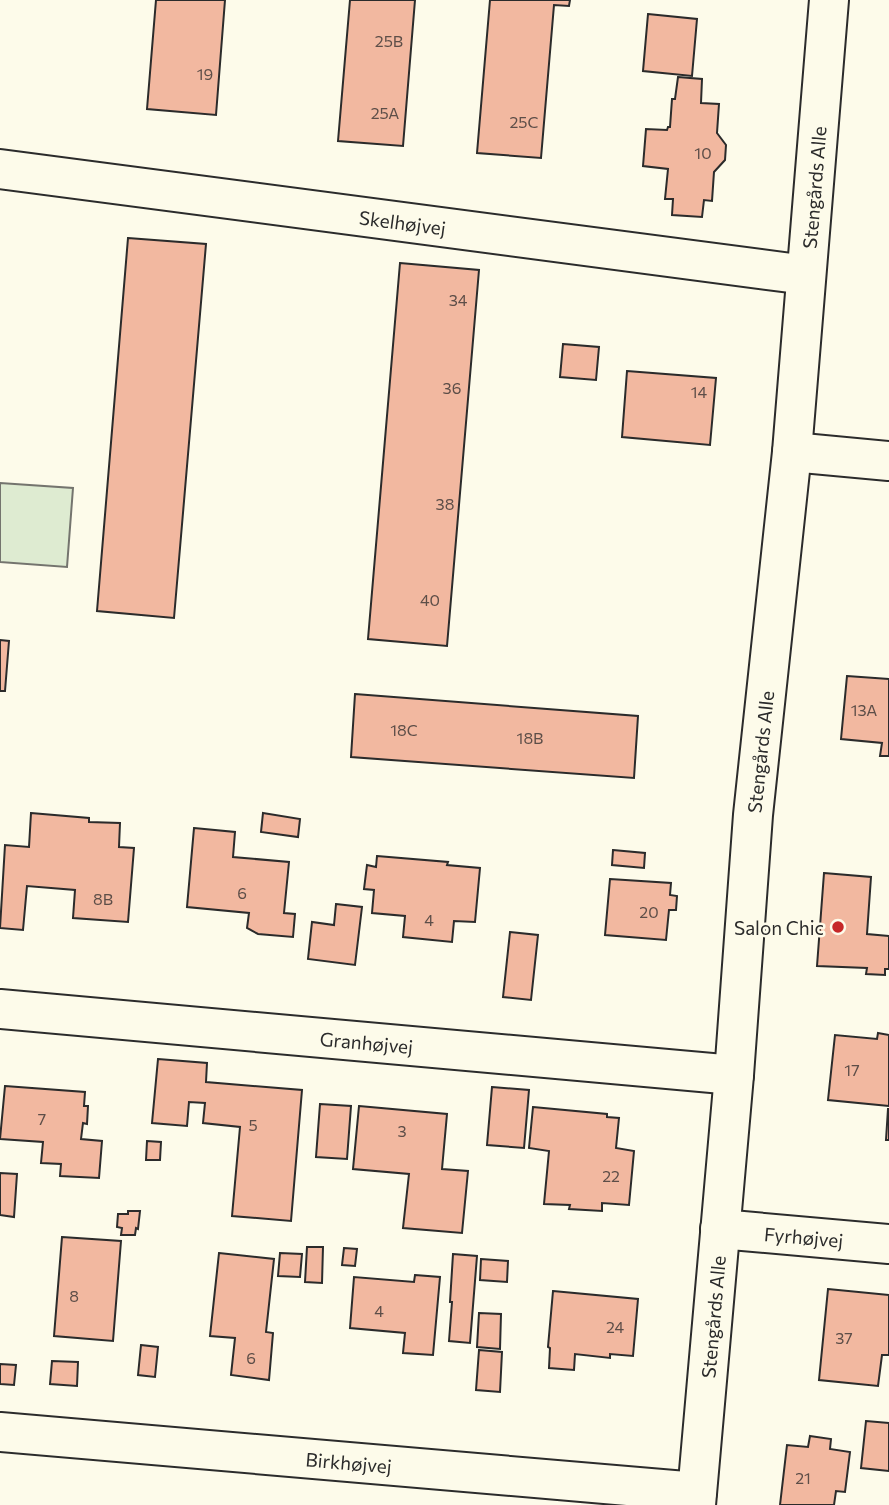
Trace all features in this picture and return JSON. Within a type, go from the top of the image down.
[{"type":"street","name":"Stengårds Alle","points":[[696,1499],[734,1075],[753,815],[792,452],[829,0]]},
{"type":"street","name":"Skelhøjvej","points":[[0,169],[806,275]]},
{"type":"street","points":[[792,452],[889,461]]},
{"type":"street","name":"Granhøjvej","points":[[0,1009],[734,1075]]},
{"type":"street","name":"Fyrhøjvej","points":[[720,1229],[889,1244]]},
{"type":"street","name":"Birkhøjvej","points":[[0,1432],[696,1499]]},
{"type":"green space","points":[[0,483],[73,488],[67,567],[0,562]]},
{"type":"building","points":[[156,0],[225,0],[216,115],[147,109]]},
{"type":"building","points":[[350,0],[415,0],[403,146],[338,141]]},
{"type":"building","points":[[490,0],[570,0],[569,6],[554,5],[541,158],[477,153]]},
{"type":"building","points":[[648,14],[697,19],[692,76],[643,71]]},
{"type":"building","points":[[678,77],[702,79],[701,103],[719,104],[717,133],[726,145],[725,160],[714,172],[712,201],[704,200],[702,217],[672,215],[673,199],[665,199],[668,169],[643,166],[646,129],[667,130],[670,127],[672,99],[675,99]]},
{"type":"building","points":[[128,238],[206,244],[174,618],[97,611]]},
{"type":"building","points":[[400,263],[479,270],[447,646],[368,639]]},
{"type":"building","points":[[563,344],[599,347],[596,380],[560,377]]},
{"type":"building","points":[[627,371],[716,378],[710,445],[622,437]]},
{"type":"building","points":[[0,640],[9,641],[5,691],[0,691]]},
{"type":"building","points":[[847,676],[889,679],[889,756],[880,756],[882,743],[841,739]]},
{"type":"building","points":[[355,694],[638,716],[634,778],[351,757]]},
{"type":"building","points":[[31,813],[89,818],[89,822],[120,823],[119,847],[134,848],[128,922],[73,918],[75,890],[27,886],[23,930],[0,928],[5,845],[29,847]]},
{"type":"building","points":[[263,813],[300,819],[298,837],[261,832]]},
{"type":"building","points":[[194,828],[235,832],[233,857],[289,862],[284,913],[295,914],[293,937],[258,934],[247,928],[249,913],[187,907]]},
{"type":"building","points":[[613,850],[645,853],[644,868],[612,865]]},
{"type":"building","points":[[377,856],[448,862],[447,865],[480,868],[475,922],[454,921],[452,942],[403,937],[405,916],[372,913],[374,890],[364,889],[367,865],[376,867]]},
{"type":"building","points":[[824,873],[871,877],[867,934],[889,936],[889,969],[885,969],[885,975],[866,974],[867,968],[817,966]]},
{"type":"building","points":[[610,879],[671,883],[670,895],[677,896],[676,910],[669,910],[666,940],[605,935]]},
{"type":"building","points":[[336,904],[362,907],[355,965],[308,959],[312,922],[334,925]]},
{"type":"building","points":[[510,932],[538,935],[531,1000],[503,997]]},
{"type":"building","points":[[878,1033],[889,1035],[889,1106],[828,1100],[835,1035],[877,1039]]},
{"type":"building","points":[[158,1059],[207,1063],[206,1082],[302,1090],[291,1221],[232,1216],[240,1127],[203,1123],[205,1103],[189,1102],[187,1126],[152,1123]]},
{"type":"building","points":[[5,1086],[85,1092],[84,1106],[88,1106],[87,1124],[83,1123],[81,1139],[102,1141],[99,1178],[60,1176],[61,1164],[41,1163],[43,1142],[0,1139]]},
{"type":"building","points":[[492,1087],[529,1090],[524,1148],[487,1145]]},
{"type":"building","points":[[320,1104],[351,1106],[347,1159],[316,1157]]},
{"type":"building","points":[[359,1106],[447,1114],[442,1169],[468,1171],[462,1233],[403,1228],[409,1174],[353,1169]]},
{"type":"building","points":[[533,1107],[607,1114],[607,1117],[619,1118],[616,1148],[634,1151],[629,1205],[602,1203],[602,1211],[569,1209],[570,1205],[544,1204],[549,1151],[529,1148]]},
{"type":"building","points":[[888,1109],[889,1140],[886,1140]]},
{"type":"building","points":[[147,1141],[161,1142],[160,1160],[146,1160]]},
{"type":"building","points":[[0,1173],[17,1174],[14,1217],[0,1215]]},
{"type":"building","points":[[128,1211],[140,1211],[138,1229],[136,1228],[135,1235],[121,1235],[122,1228],[117,1227],[118,1214],[128,1214]]},
{"type":"building","points":[[62,1237],[121,1241],[113,1341],[54,1336]]},
{"type":"building","points":[[307,1247],[323,1247],[322,1283],[305,1282]]},
{"type":"building","points":[[344,1248],[357,1249],[355,1266],[342,1265]]},
{"type":"building","points":[[219,1253],[274,1259],[266,1332],[273,1333],[269,1380],[231,1375],[235,1338],[210,1336]]},
{"type":"building","points":[[280,1253],[302,1254],[300,1277],[278,1276]]},
{"type":"building","points":[[453,1254],[477,1256],[470,1343],[449,1341]]},
{"type":"building","points":[[481,1259],[508,1261],[507,1282],[480,1280]]},
{"type":"building","points":[[415,1275],[440,1277],[433,1355],[403,1353],[405,1333],[350,1328],[354,1277],[414,1282]]},
{"type":"building","points":[[828,1289],[889,1295],[889,1355],[882,1355],[878,1386],[819,1380]]},
{"type":"building","points":[[553,1291],[638,1299],[633,1356],[610,1354],[610,1358],[575,1354],[574,1370],[549,1368]]},
{"type":"building","points":[[479,1313],[501,1314],[500,1349],[477,1347]]},
{"type":"building","points":[[141,1345],[158,1347],[155,1377],[138,1375]]},
{"type":"building","points":[[479,1350],[502,1352],[500,1392],[476,1390]]},
{"type":"building","points":[[52,1361],[78,1362],[77,1386],[50,1384]]},
{"type":"building","points":[[0,1364],[16,1365],[14,1385],[0,1384]]},
{"type":"building","points":[[866,1421],[889,1423],[889,1471],[861,1468]]},
{"type":"building","points":[[810,1436],[831,1439],[830,1449],[850,1452],[845,1492],[836,1491],[834,1505],[780,1505],[787,1445],[808,1447]]},
{"type":"place","name":"Salon Chic","points":[[838,927]]}]
